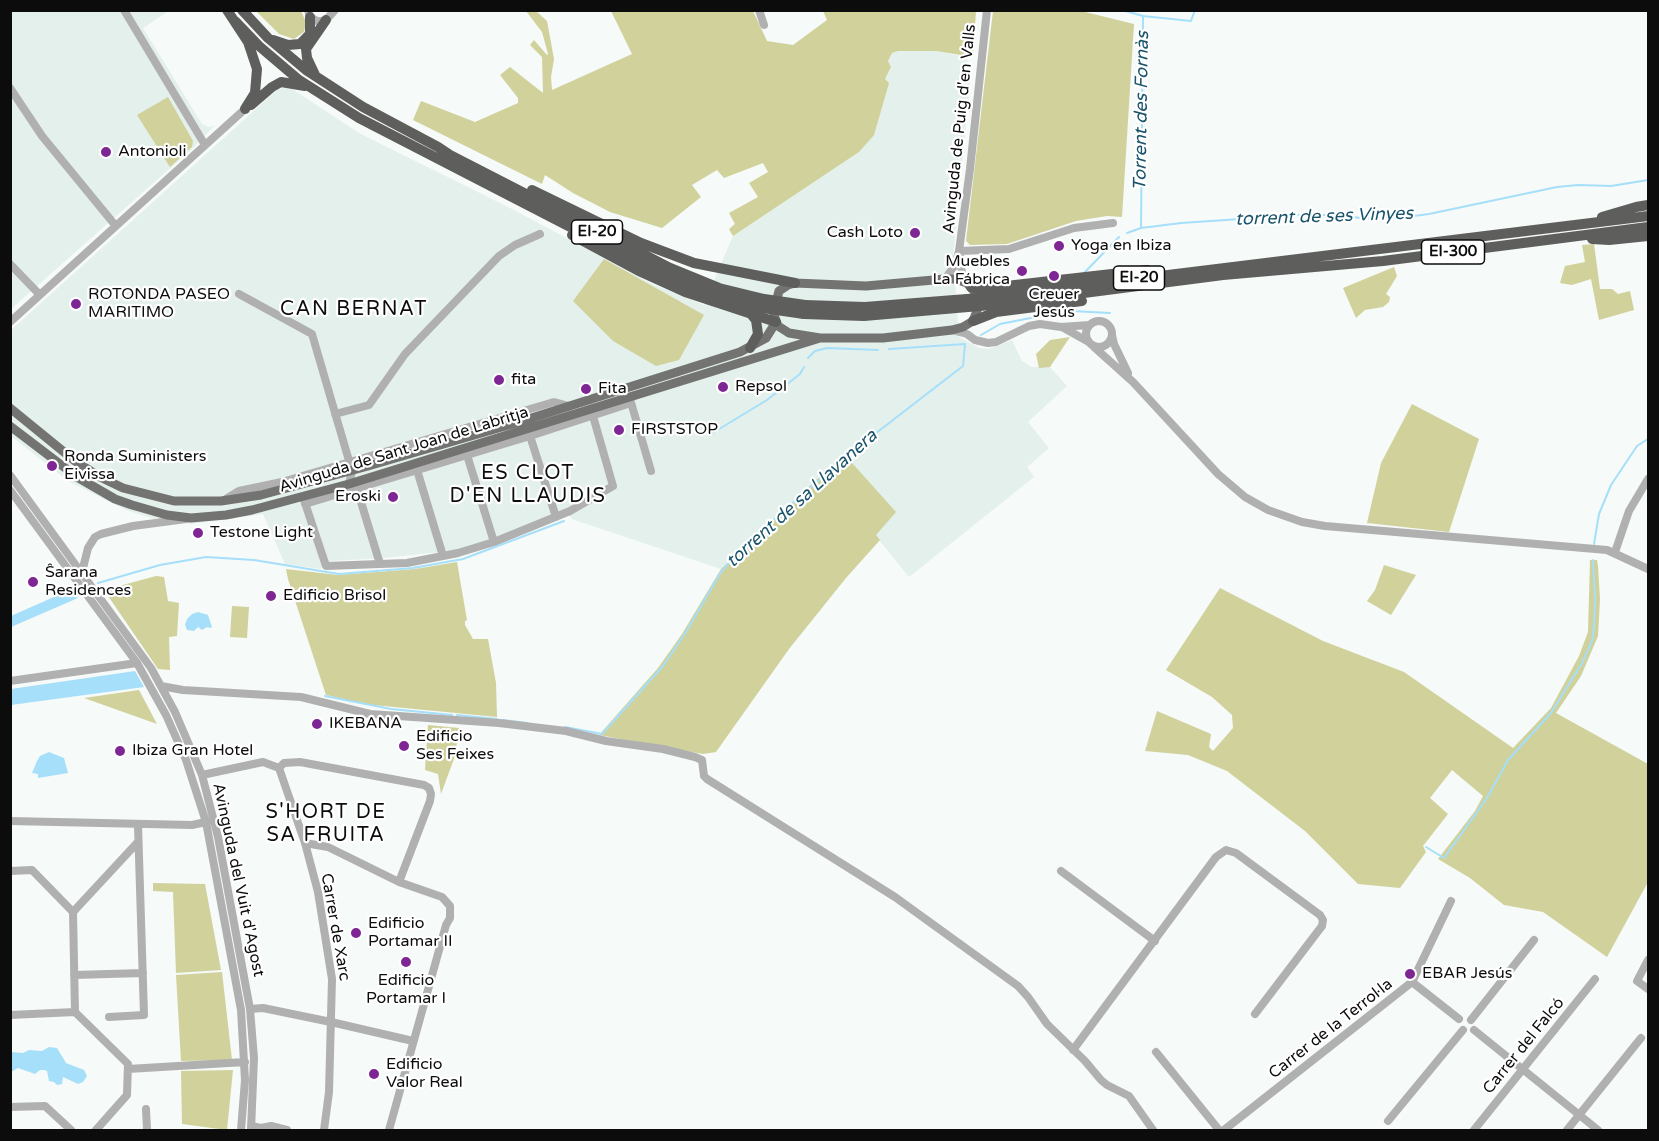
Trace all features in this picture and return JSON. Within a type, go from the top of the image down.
[{"type":"highway","name":"EI-20","points":[[227,10],[259,46],[310,88],[359,118],[660,273],[717,295],[804,310],[968,303],[1223,275],[1257,274]]},
{"type":"highway","name":"EI-20","points":[[242,10],[268,38],[317,78],[363,107],[450,155],[670,268],[763,304]]},
{"type":"highway","points":[[268,38],[288,45],[300,44],[310,34],[309,14]]},
{"type":"highway","points":[[235,21],[248,42],[257,69],[255,93],[245,109]]},
{"type":"highway","points":[[317,78],[307,58],[306,49],[326,21]]},
{"type":"highway","points":[[245,109],[281,82],[310,88]]},
{"type":"highway","points":[[438,147],[451,151],[641,243],[694,263],[795,283]]},
{"type":"highway","points":[[441,162],[475,183],[641,273],[685,292],[776,322]]},
{"type":"highway","points":[[1586,223],[1648,205]]},
{"type":"highway","name":"EI-300","points":[[969,285],[980,289],[1248,259],[1288,260],[1648,216]]},
{"type":"highway","name":"EI-300","points":[[972,321],[996,312],[1149,292],[1257,274],[1383,261],[1648,227]]},
{"type":"highway","points":[[1575,236],[1609,240],[1648,236]]},
{"type":"highway","name":"EI-20","points":[[990,301],[1288,260]]},
{"type":"highway","points":[[750,348],[758,334],[756,320],[751,314]]},
{"type":"main road","name":"EI-300","points":[[795,283],[866,286],[955,279],[969,285]]},
{"type":"main road","points":[[776,322],[774,315],[777,296],[784,287],[795,283]]},
{"type":"main road","points":[[969,285],[976,295],[978,307],[972,321]]},
{"type":"main road","name":"EI-300","points":[[776,322],[789,333],[820,338],[883,338],[952,330],[972,321]]},
{"type":"main road","name":"Avinguda de Sant Joan de Labritja","points":[[10,408],[75,461],[123,488],[174,501],[222,501],[261,495],[350,466],[569,406],[750,348],[766,338],[776,322]]},
{"type":"main road","name":"Avinguda de Sant Joan de Labritja","points":[[10,426],[77,477],[116,499],[146,510],[191,518],[226,515],[304,500],[353,486],[631,400],[820,338]]},
{"type":"street","points":[[124,10],[205,145]]},
{"type":"street","points":[[309,14],[317,21],[326,21],[335,10]]},
{"type":"street","points":[[759,10],[764,25]]},
{"type":"street","name":"Avinguda de Puig d'en Valls","points":[[945,279],[955,265],[959,252],[971,164],[987,10]]},
{"type":"street","points":[[10,88],[42,136],[116,225]]},
{"type":"street","points":[[10,322],[245,109]]},
{"type":"street","points":[[959,252],[1009,249],[1074,228],[1113,223]]},
{"type":"street","points":[[335,414],[369,405],[405,354],[500,256],[515,245],[540,234]]},
{"type":"street","name":"Avinguda de Puig d'en Valls","points":[[959,252],[962,274],[969,285]]},
{"type":"street","points":[[10,264],[40,295]]},
{"type":"street","points":[[239,294],[312,334],[350,466],[353,486],[380,564]]},
{"type":"street","points":[[972,321],[971,330],[975,340]]},
{"type":"street","points":[[952,330],[988,343],[996,342],[1019,330],[1040,324],[1061,327],[1089,325],[1096,321],[1104,322],[1110,327],[1119,356],[1134,382]]},
{"type":"street","points":[[1087,341],[1085,334],[1089,325]]},
{"type":"street","points":[[1061,327],[1087,341],[1134,382],[1173,428],[1218,474],[1245,497],[1284,517],[1325,526],[1599,549],[1616,552],[1648,569]]},
{"type":"street","points":[[1094,347],[1107,344],[1112,335]]},
{"type":"street","points":[[631,400],[651,471]]},
{"type":"street","name":"Avinguda de Sant Joan de Labritja","points":[[353,486],[417,470],[530,436],[592,416],[631,400]]},
{"type":"street","points":[[304,500],[326,566],[407,563],[494,542],[570,511],[614,486],[592,416]]},
{"type":"street","points":[[530,436],[555,517]]},
{"type":"street","points":[[467,455],[494,542]]},
{"type":"street","points":[[417,470],[443,556]]},
{"type":"street","name":"Avinguda del Vuit d'Agost","points":[[10,475],[138,648],[162,686],[202,775],[211,806],[250,1009],[254,1058],[251,1128]]},
{"type":"street","points":[[1616,552],[1629,511],[1648,479]]},
{"type":"street","name":"Avinguda del Vuit d'Agost","points":[[10,490],[136,663],[166,715],[186,760],[206,822],[241,1010],[245,1062],[241,1131]]},
{"type":"street","points":[[82,572],[88,548],[95,537],[101,534],[133,526],[191,518]]},
{"type":"street","points":[[10,681],[136,663]]},
{"type":"street","points":[[162,686],[183,690],[301,697],[370,714],[499,723],[566,731],[606,741],[663,749],[702,760],[704,776],[707,779],[895,897],[1018,986],[1047,1024],[1107,1085],[1129,1096],[1153,1131]]},
{"type":"street","points":[[172,706],[183,690]]},
{"type":"street","points":[[202,775],[263,762],[279,768],[284,763],[300,762],[424,785],[429,788],[430,801],[399,882]]},
{"type":"street","name":"Carrer de Xarc","points":[[279,768],[305,843],[326,932],[332,979],[329,1092],[324,1131]]},
{"type":"street","points":[[10,821],[192,825],[206,822],[211,806]]},
{"type":"street","points":[[109,1017],[144,1016],[138,825]]},
{"type":"street","points":[[73,912],[137,843]]},
{"type":"street","points":[[305,843],[328,847],[399,882],[442,897],[448,901],[451,910],[389,1131]]},
{"type":"street","points":[[1073,1050],[1216,857],[1222,852],[1231,850],[1320,915],[1323,920],[1322,926],[1255,1014]]},
{"type":"street","points":[[10,871],[32,870],[73,912],[75,1012],[128,1064],[128,1095],[96,1131]]},
{"type":"street","points":[[1061,871],[1155,941]]},
{"type":"street","name":"Carrer de la Terrol·la","points":[[1224,1131],[1412,982],[1451,901]]},
{"type":"street","points":[[1471,1020],[1534,940]]},
{"type":"street","points":[[1648,960],[1637,981],[1648,988]]},
{"type":"street","points":[[74,975],[143,973]]},
{"type":"street","name":"Carrer del Falcó","points":[[1474,1131],[1595,979]]},
{"type":"street","points":[[1412,982],[1460,1019],[1471,1020],[1474,1030]]},
{"type":"street","points":[[250,1009],[263,1008],[413,1041]]},
{"type":"street","points":[[10,1015],[75,1012]]},
{"type":"street","points":[[1460,1019],[1459,1023],[1463,1030],[1467,1032],[1474,1030]]},
{"type":"street","points":[[1388,1121],[1463,1030]]},
{"type":"street","points":[[1474,1030],[1598,1131]]},
{"type":"street","points":[[1567,1131],[1641,1038]]},
{"type":"street","points":[[1156,1052],[1220,1131]]},
{"type":"street","points":[[128,1069],[245,1062]]},
{"type":"street","points":[[10,1107],[45,1106],[71,1131]]},
{"type":"street","points":[[146,1109],[147,1131]]},
{"type":"street","points":[[251,1128],[272,1126],[287,1131]]},
{"type":"shaded area","points":[[11,11],[169,11],[143,28],[202,124],[209,127],[214,126],[193,148],[11,309]]},
{"type":"shaded area","points":[[936,51],[967,57],[970,85],[953,256],[959,337],[979,348],[989,349],[1012,340],[1022,361],[1032,367],[1050,367],[1067,386],[1028,422],[1049,448],[1027,467],[1034,477],[909,577],[875,535],[844,455],[721,569],[572,519],[565,509],[490,540],[459,550],[330,561],[321,569],[285,564],[263,514],[189,524],[151,518],[126,510],[68,481],[11,436],[10,331],[277,90],[292,89],[359,133],[512,209],[654,285],[704,305],[733,236],[859,152],[891,67],[888,61],[892,53]]},
{"type":"green space","points":[[256,11],[301,11],[306,22],[304,32],[294,39],[279,34]]},
{"type":"green space","points":[[526,11],[536,11],[547,21],[554,59],[551,77],[552,90],[632,54],[611,11],[753,11],[767,41],[793,45],[827,20],[823,11],[976,11],[973,57],[936,51],[892,53],[888,61],[891,67],[885,79],[889,83],[874,135],[859,152],[733,236],[729,229],[735,224],[729,213],[758,197],[749,183],[768,172],[763,163],[724,178],[717,170],[692,185],[701,197],[662,228],[610,212],[545,175],[542,184],[413,120],[421,101],[475,122],[518,103],[518,98],[500,75],[510,67],[543,93],[542,57],[530,45],[534,40],[548,54],[542,32]]},
{"type":"green space","points":[[993,11],[1081,11],[1134,24],[1122,217],[1107,216],[1076,221],[1007,244],[970,245],[966,241]]},
{"type":"green space","points":[[168,97],[193,141],[192,147],[170,167],[137,115]]},
{"type":"green space","points":[[1594,244],[1600,289],[1612,289],[1618,294],[1630,291],[1634,310],[1599,320],[1591,279],[1572,285],[1560,283],[1565,266],[1585,262],[1582,245]]},
{"type":"green space","points":[[604,259],[704,315],[679,360],[656,366],[613,341],[573,301]]},
{"type":"green space","points":[[1394,267],[1397,276],[1386,294],[1390,297],[1389,302],[1383,307],[1365,310],[1356,318],[1343,288]]},
{"type":"green space","points":[[1070,337],[1050,367],[1039,368],[1036,354],[1050,340]]},
{"type":"green space","points":[[1412,404],[1479,439],[1449,532],[1367,523],[1381,463]]},
{"type":"green space","points":[[844,454],[896,512],[876,535],[880,540],[789,649],[716,752],[703,754],[599,735],[658,668],[682,634],[721,569]]},
{"type":"green space","points":[[1590,560],[1597,560],[1598,567],[1600,599],[1598,636],[1581,676],[1556,713],[1648,764],[1648,882],[1607,957],[1543,912],[1504,905],[1470,878],[1438,859],[1475,811],[1483,796],[1452,770],[1430,798],[1448,814],[1423,846],[1426,852],[1400,888],[1358,884],[1305,831],[1227,771],[1188,755],[1145,751],[1157,711],[1211,734],[1209,747],[1213,751],[1233,728],[1232,715],[1212,697],[1166,670],[1220,588],[1323,641],[1404,672],[1513,748],[1551,708],[1579,656],[1588,632]]},
{"type":"green space","points":[[457,562],[467,620],[465,625],[473,639],[488,639],[496,683],[497,717],[363,704],[326,695],[286,569],[338,575],[415,569]]},
{"type":"green space","points":[[1384,565],[1416,575],[1391,615],[1367,601],[1375,590]]},
{"type":"green space","points":[[156,576],[164,577],[168,601],[179,603],[177,636],[169,637],[170,670],[158,669],[106,593],[112,588]]},
{"type":"green space","points":[[232,606],[249,607],[247,638],[230,637]]},
{"type":"green space","points":[[139,690],[157,724],[84,698]]},
{"type":"green space","points":[[428,725],[459,728],[455,756],[441,794],[438,774],[425,770]]},
{"type":"green space","points":[[153,883],[205,884],[221,970],[176,973],[173,892],[153,891]]},
{"type":"green space","points":[[222,972],[232,1060],[181,1061],[176,975]]},
{"type":"green space","points":[[233,1070],[227,1130],[182,1124],[181,1071]]},
{"type":"water","points":[[72,589],[78,598],[11,627],[11,616]]},
{"type":"water","points":[[198,612],[208,615],[212,627],[202,630],[198,627],[194,631],[187,630],[185,625],[187,619]]},
{"type":"water","points":[[135,671],[144,687],[11,705],[11,689]]},
{"type":"water","points":[[49,752],[64,758],[68,773],[38,778],[38,774],[32,773],[40,756]]},
{"type":"water","points":[[49,1047],[57,1048],[66,1063],[84,1070],[87,1076],[83,1082],[78,1084],[63,1077],[62,1084],[57,1085],[49,1081],[47,1071],[44,1070],[35,1074],[18,1068],[11,1072],[11,1052],[42,1051]]},
{"type":"waterway","name":"Torrent des Fornàs","points":[[1122,10],[1143,16],[1141,228]]},
{"type":"waterway","points":[[1143,16],[1191,21],[1195,10]]},
{"type":"waterway","name":"torrent de ses Vinyes","points":[[1127,233],[1141,228],[1181,223],[1300,215],[1399,218],[1429,214],[1557,187],[1611,186],[1648,180]]},
{"type":"waterway","name":"torrent de sa Llavanera","points":[[1084,273],[1119,237]]},
{"type":"waterway","name":"torrent de sa Llavanera","points":[[981,335],[1000,324],[1046,315],[1053,310],[1110,313]]},
{"type":"waterway","name":"torrent de sa Llavanera","points":[[565,727],[602,734],[663,666],[721,572],[742,548],[845,457],[963,366],[965,344],[889,349]]},
{"type":"waterway","points":[[808,358],[815,351],[827,348],[878,350]]},
{"type":"waterway","points":[[711,434],[767,400],[800,374],[804,367]]},
{"type":"waterway","points":[[1594,544],[1599,514],[1611,485],[1637,446],[1648,439]]},
{"type":"waterway","points":[[98,583],[160,565],[206,557],[254,560],[339,574],[413,568],[463,559],[564,521]]},
{"type":"waterway","points":[[1426,847],[1444,858],[1487,798],[1508,760],[1551,713],[1582,663],[1592,641],[1594,627],[1593,560]]},
{"type":"waterway","name":"torrent de sa Llavanera","points":[[325,696],[391,709],[452,715]]},
{"type":"waterway","name":"torrent de sa Llavanera","points":[[457,715],[497,719]]},
{"type":"waterway","name":"torrent de sa Llavanera","points":[[503,720],[527,723]]},
{"type":"place","name":"Antonioli","points":[[106,152]]},
{"type":"place","name":"Cash Loto","points":[[915,233]]},
{"type":"place","name":"Yoga en Ibiza","points":[[1059,246]]},
{"type":"place","name":"Muebles La Fábrica","points":[[1022,271]]},
{"type":"place","name":"Creuer Jesús","points":[[1054,276]]},
{"type":"place","name":"ROTONDA PASEO MARITIMO","points":[[76,304]]},
{"type":"place","name":"fita","points":[[499,380]]},
{"type":"place","name":"Repsol","points":[[723,387]]},
{"type":"place","name":"Fita","points":[[586,389]]},
{"type":"place","name":"FIRSTSTOP","points":[[619,430]]},
{"type":"place","name":"Ronda Suministers Eivissa","points":[[52,466]]},
{"type":"place","name":"Eroski","points":[[393,497]]},
{"type":"place","name":"Testone Light","points":[[198,533]]},
{"type":"place","name":"Ŝarana Residences","points":[[33,582]]},
{"type":"place","name":"Edificio Brisol","points":[[271,596]]},
{"type":"place","name":"IKEBANA","points":[[317,724]]},
{"type":"place","name":"Edificio Ses Feixes","points":[[404,746]]},
{"type":"place","name":"Ibiza Gran Hotel","points":[[120,751]]},
{"type":"place","name":"Edificio Portamar II","points":[[356,933]]},
{"type":"place","name":"Edificio Portamar I","points":[[406,962]]},
{"type":"place","name":"EBAR Jesús","points":[[1410,974]]},
{"type":"place","name":"Edificio Valor Real","points":[[374,1074]]},
{"type":"district","name":"CAN BERNAT","points":[[354,310]]},
{"type":"district","name":"ES CLOT D'EN LLAUDIS","points":[[528,486]]},
{"type":"district","name":"S'HORT DE SA FRUITA","points":[[326,824]]}]
